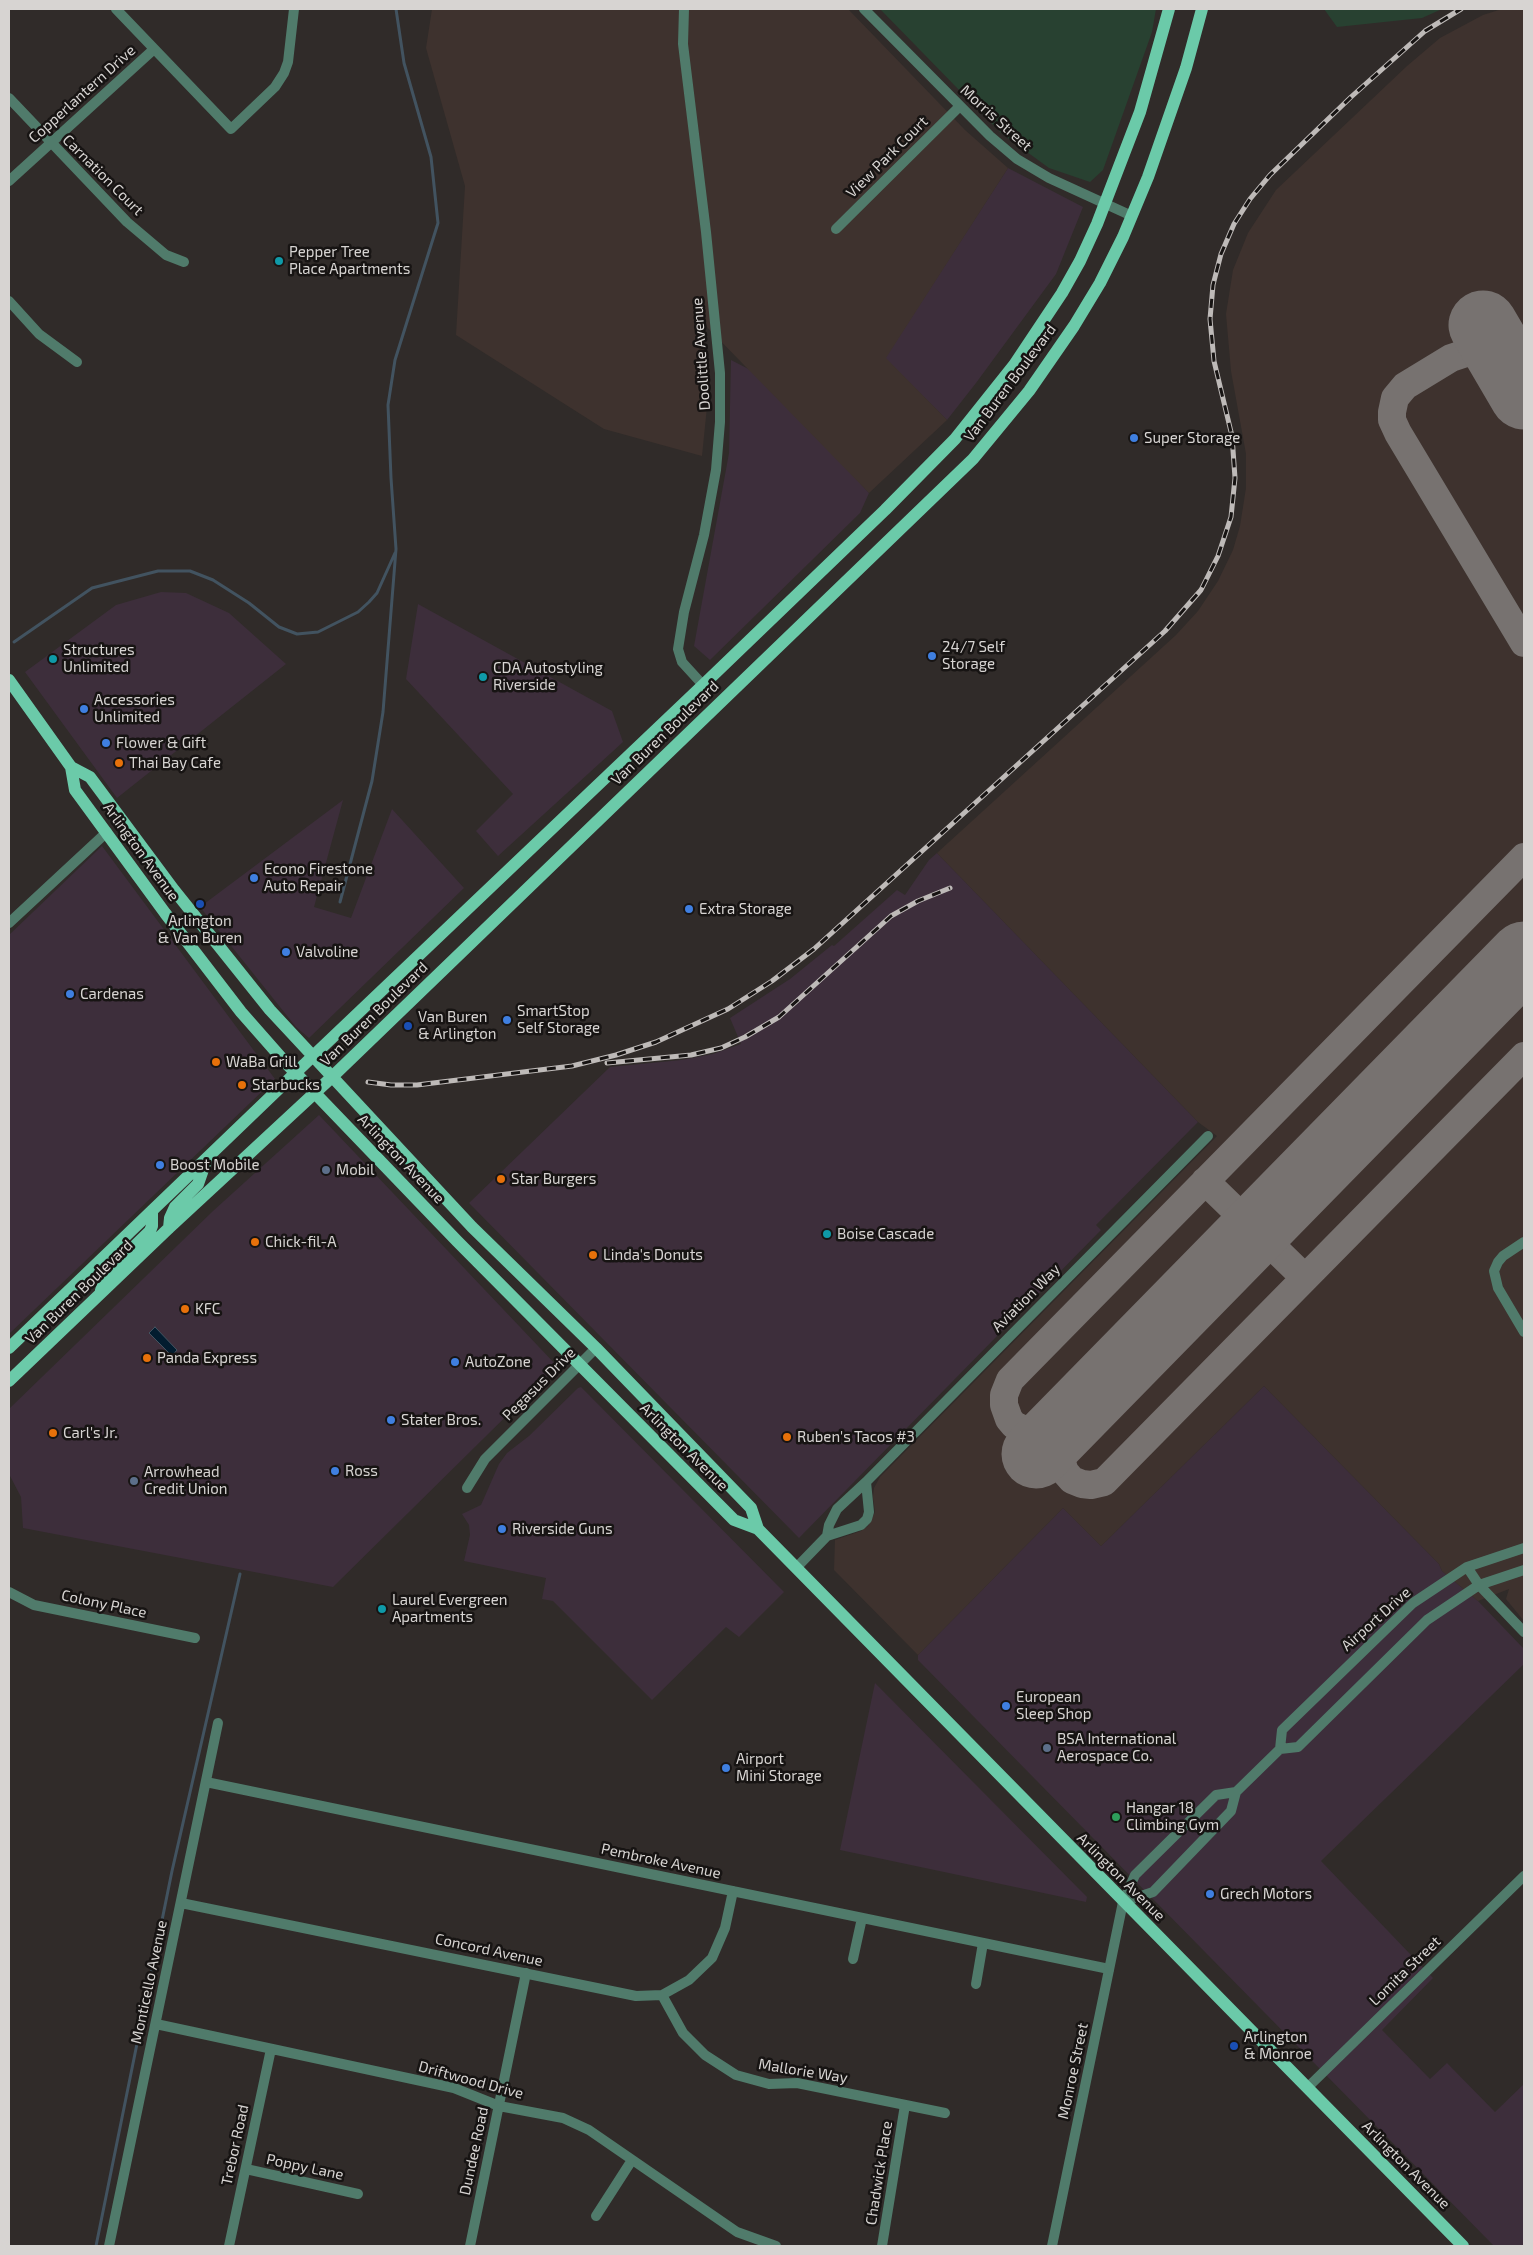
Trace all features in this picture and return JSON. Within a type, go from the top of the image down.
[{"type":"main road","name":"Van Buren Boulevard","points":[[9,1348],[312,1056],[703,685],[885,510],[955,439],[985,404],[1014,365],[1062,293],[1080,261],[1105,204],[1140,112],[1170,9]]},
{"type":"main road","name":"Van Buren Boulevard","points":[[9,1381],[169,1228],[332,1077],[973,459],[1028,391],[1074,326],[1100,283],[1132,216],[1167,126],[1186,68],[1202,9]]},
{"type":"main road","name":"Arlington Avenue","points":[[9,680],[71,767],[90,778],[158,869],[270,1010],[472,1227],[596,1348],[751,1508],[758,1529]]},
{"type":"main road","name":"Arlington Avenue","points":[[71,767],[75,790],[165,913],[241,1012],[296,1073],[579,1365],[734,1520],[758,1529],[1463,2246]]},
{"type":"main road","points":[[107,832],[112,828],[119,827],[136,849],[158,869]]},
{"type":"main road","points":[[169,1228],[172,1213],[198,1184],[206,1159]]},
{"type":"main road","points":[[98,1297],[111,1269],[150,1230],[152,1226],[152,1211]]},
{"type":"street","points":[[116,9],[153,50],[231,129],[275,87],[284,73],[288,62],[294,9]]},
{"type":"street","name":"Doolittle Avenue","points":[[684,9],[683,44],[706,232],[720,373],[720,422],[716,470],[704,535],[684,612],[678,649],[682,662],[703,685]]},
{"type":"street","name":"Morris Street","points":[[864,9],[990,136],[1029,167],[1132,216]]},
{"type":"street","name":"Copperlantern Drive","points":[[9,181],[153,50]]},
{"type":"street","name":"Carnation Court","points":[[9,98],[127,222],[166,255],[184,262]]},
{"type":"street","name":"View Park Court","points":[[836,229],[960,106]]},
{"type":"street","points":[[9,302],[39,334],[77,362]]},
{"type":"street","points":[[9,924],[107,832]]},
{"type":"street","name":"Aviation Way","points":[[827,1536],[829,1525],[837,1509],[866,1482],[1208,1136]]},
{"type":"street","points":[[1524,1242],[1502,1256],[1494,1271],[1498,1288],[1524,1332]]},
{"type":"street","name":"Pegasus Drive","points":[[467,1488],[484,1459],[596,1348]]},
{"type":"street","name":"Aviation Way","points":[[796,1568],[827,1536],[862,1525],[867,1519],[869,1512],[866,1482]]},
{"type":"street","name":"Airport Drive","points":[[1280,1750],[1282,1730],[1413,1603],[1468,1567],[1524,1548]]},
{"type":"street","points":[[1468,1567],[1479,1585],[1524,1632]]},
{"type":"street","points":[[1123,1902],[1153,1892],[1231,1811],[1236,1792],[1280,1750],[1298,1747],[1427,1620],[1479,1585],[1524,1570]]},
{"type":"street","name":"Colony Place","points":[[9,1592],[34,1605],[195,1638]]},
{"type":"street","name":"Monticello Avenue","points":[[110,2246],[218,1723]]},
{"type":"street","name":"Pembroke Avenue","points":[[206,1782],[1109,1969]]},
{"type":"street","points":[[1123,1902],[1135,1875],[1209,1801],[1216,1795],[1236,1792]]},
{"type":"street","name":"Lomita Street","points":[[1308,2088],[1524,1876]]},
{"type":"street","name":"Concord Avenue","points":[[181,1903],[636,1996],[662,1995],[689,1980],[712,1958],[726,1928],[733,1891]]},
{"type":"street","name":"Monroe Street","points":[[1052,2246],[1123,1902]]},
{"type":"street","points":[[853,1959],[862,1918]]},
{"type":"street","points":[[976,1984],[983,1943]]},
{"type":"street","name":"Dundee Road","points":[[470,2246],[526,1973]]},
{"type":"street","name":"Mallorie Way","points":[[662,1995],[683,2033],[705,2055],[736,2075],[769,2084],[797,2083],[945,2113]]},
{"type":"street","name":"Driftwood Drive","points":[[156,2024],[454,2088],[499,2106],[563,2118],[589,2130],[737,2232],[776,2246]]},
{"type":"street","name":"Trebor Road","points":[[229,2246],[271,2049]]},
{"type":"street","name":"Chadwick Place","points":[[882,2246],[905,2105]]},
{"type":"street","points":[[596,2216],[632,2160]]},
{"type":"street","name":"Poppy Lane","points":[[246,2169],[358,2194]]},
{"type":"shaded area","points":[[432,9],[848,9],[965,130],[1008,168],[886,358],[947,420],[869,493],[703,323],[709,387],[702,456],[604,429],[456,335],[465,186],[426,48]]},
{"type":"shaded area","points":[[1502,9],[1524,9],[1524,1621],[1506,1599],[1509,1589],[1478,1601],[1442,1571],[1439,1564],[1264,1386],[1101,1546],[1063,1508],[918,1655],[834,1570],[835,1540],[861,1531],[868,1526],[875,1512],[874,1488],[880,1477],[1217,1136],[1198,1122],[937,853],[1176,635],[1198,611],[1218,581],[1233,550],[1240,526],[1246,488],[1246,454],[1231,371],[1226,314],[1233,270],[1248,233],[1276,190],[1407,66],[1440,38],[1483,15]]},
{"type":"shaded area","points":[[1008,168],[1083,207],[1056,274],[947,420],[885,358]]},
{"type":"shaded area","points":[[731,360],[764,377],[869,493],[860,513],[710,660],[694,646],[729,453]]},
{"type":"shaded area","points":[[161,592],[186,593],[229,613],[286,664],[117,798],[25,672],[116,605]]},
{"type":"shaded area","points":[[418,604],[612,711],[623,742],[498,856],[476,831],[513,794],[406,679]]},
{"type":"shaded area","points":[[343,800],[314,907],[351,918],[392,809],[464,888],[309,1038],[296,1027],[200,907]]},
{"type":"shaded area","points":[[102,846],[275,1079],[9,1334],[9,935]]},
{"type":"shaded area","points":[[937,853],[1198,1122],[1096,1225],[1101,1230],[799,1538],[469,1203],[610,1067],[681,1060],[713,1054],[741,1044],[730,1018],[790,979],[832,945],[834,946],[897,890],[905,895],[929,860]]},
{"type":"shaded area","points":[[319,1115],[557,1366],[333,1587],[23,1528],[21,1497],[9,1474],[9,1409],[213,1211]]},
{"type":"shaded area","points":[[1264,1386],[1439,1564],[1442,1571],[1478,1601],[1524,1649],[1524,1664],[1321,1861],[1433,1978],[1382,2030],[1430,2079],[1447,2063],[1495,2112],[1524,2084],[1524,2246],[1494,2246],[918,1660],[918,1655],[1063,1508],[1101,1546]]},
{"type":"shaded area","points":[[581,1387],[784,1592],[739,1637],[726,1627],[652,1700],[553,1601],[542,1599],[546,1578],[464,1561],[470,1535],[469,1525],[462,1514],[481,1505],[499,1464],[507,1453],[529,1436]]},
{"type":"shaded area","points":[[875,1683],[1087,1897],[1086,1902],[840,1850]]},
{"type":"green space","points":[[880,9],[1156,9],[1152,32],[1103,170],[1090,182],[1049,168],[1001,133]]},
{"type":"green space","points":[[1324,9],[1442,9],[1422,18],[1337,27]]},
{"type":"water","points":[[155,1327],[177,1350],[172,1356],[149,1333]]},
{"type":"waterway","points":[[340,902],[372,781],[383,712],[396,549],[388,405],[395,360],[438,223],[431,157],[404,63],[396,9]]},
{"type":"waterway","points":[[14,642],[92,588],[158,571],[190,571],[213,580],[249,603],[279,627],[297,634],[318,632],[358,612],[369,602],[377,593],[395,553]]},
{"type":"waterway","points":[[96,2246],[172,1871],[240,1574]]},
{"type":"taxiway","points":[[1501,356],[1466,353],[1451,358],[1405,386],[1395,398],[1392,420],[1524,643]]},
{"type":"taxiway","points":[[1524,857],[1010,1380],[1004,1395],[1004,1405],[1009,1419],[1014,1425],[1030,1432],[1063,1426],[1060,1457],[1065,1472],[1072,1480],[1082,1484],[1091,1485],[1104,1482],[1524,1056]]},
{"type":"taxiway","points":[[1205,1181],[1305,1278]]},
{"type":"runway","points":[[1483,325],[1524,395]]},
{"type":"runway","points":[[1036,1454],[1524,956]]},
{"type":"railway","points":[[368,1082],[391,1085],[417,1085],[572,1066],[616,1055],[656,1042],[728,1009],[772,981],[814,949],[1165,631],[1201,590],[1218,556],[1231,517],[1235,478],[1232,436],[1214,361],[1210,319],[1213,285],[1221,254],[1234,224],[1250,199],[1270,175],[1351,97],[1425,31],[1461,9]]},
{"type":"railway","points":[[607,1063],[691,1055],[721,1048],[745,1037],[779,1017],[891,916],[918,901],[950,888]]},
{"type":"place","name":"Pepper Tree Place Apartments","points":[[279,261]]},
{"type":"place","name":"Super Storage","points":[[1134,438]]},
{"type":"place","name":"24/7 Self Storage","points":[[932,656]]},
{"type":"place","name":"Structures Unlimited","points":[[53,659]]},
{"type":"place","name":"CDA Autostyling Riverside","points":[[483,677]]},
{"type":"place","name":"Accessories Unlimited","points":[[84,709]]},
{"type":"place","name":"Flower & Gift","points":[[106,743]]},
{"type":"place","name":"Thai Bay Cafe","points":[[119,763]]},
{"type":"place","name":"Econo Firestone Auto Repair","points":[[254,878]]},
{"type":"place","name":"Arlington & Van Buren","points":[[200,904]]},
{"type":"place","name":"Extra Storage","points":[[689,909]]},
{"type":"place","name":"Valvoline","points":[[286,952]]},
{"type":"place","name":"Cardenas","points":[[70,994]]},
{"type":"place","name":"SmartStop Self Storage","points":[[507,1020]]},
{"type":"place","name":"Van Buren & Arlington","points":[[408,1026]]},
{"type":"place","name":"WaBa Grill","points":[[216,1062]]},
{"type":"place","name":"Starbucks","points":[[242,1085]]},
{"type":"place","name":"Boost Mobile","points":[[160,1165]]},
{"type":"place","name":"Mobil","points":[[326,1170]]},
{"type":"place","name":"Star Burgers","points":[[501,1179]]},
{"type":"place","name":"Boise Cascade","points":[[827,1234]]},
{"type":"place","name":"Chick-fil-A","points":[[255,1242]]},
{"type":"place","name":"Linda's Donuts","points":[[593,1255]]},
{"type":"place","name":"KFC","points":[[185,1309]]},
{"type":"place","name":"Panda Express","points":[[147,1358]]},
{"type":"place","name":"AutoZone","points":[[455,1362]]},
{"type":"place","name":"Stater Bros.","points":[[391,1420]]},
{"type":"place","name":"Carl's Jr.","points":[[53,1433]]},
{"type":"place","name":"Ruben's Tacos #3","points":[[787,1437]]},
{"type":"place","name":"Ross","points":[[335,1471]]},
{"type":"place","name":"Arrowhead Credit Union","points":[[134,1481]]},
{"type":"place","name":"Riverside Guns","points":[[502,1529]]},
{"type":"place","name":"Laurel Evergreen Apartments","points":[[382,1609]]},
{"type":"place","name":"European Sleep Shop","points":[[1006,1706]]},
{"type":"place","name":"BSA International Aerospace Co.","points":[[1047,1748]]},
{"type":"place","name":"Airport Mini Storage","points":[[726,1768]]},
{"type":"place","name":"Hangar 18 Climbing Gym","points":[[1116,1817]]},
{"type":"place","name":"Grech Motors","points":[[1210,1894]]},
{"type":"place","name":"Arlington & Monroe","points":[[1234,2046]]}]
